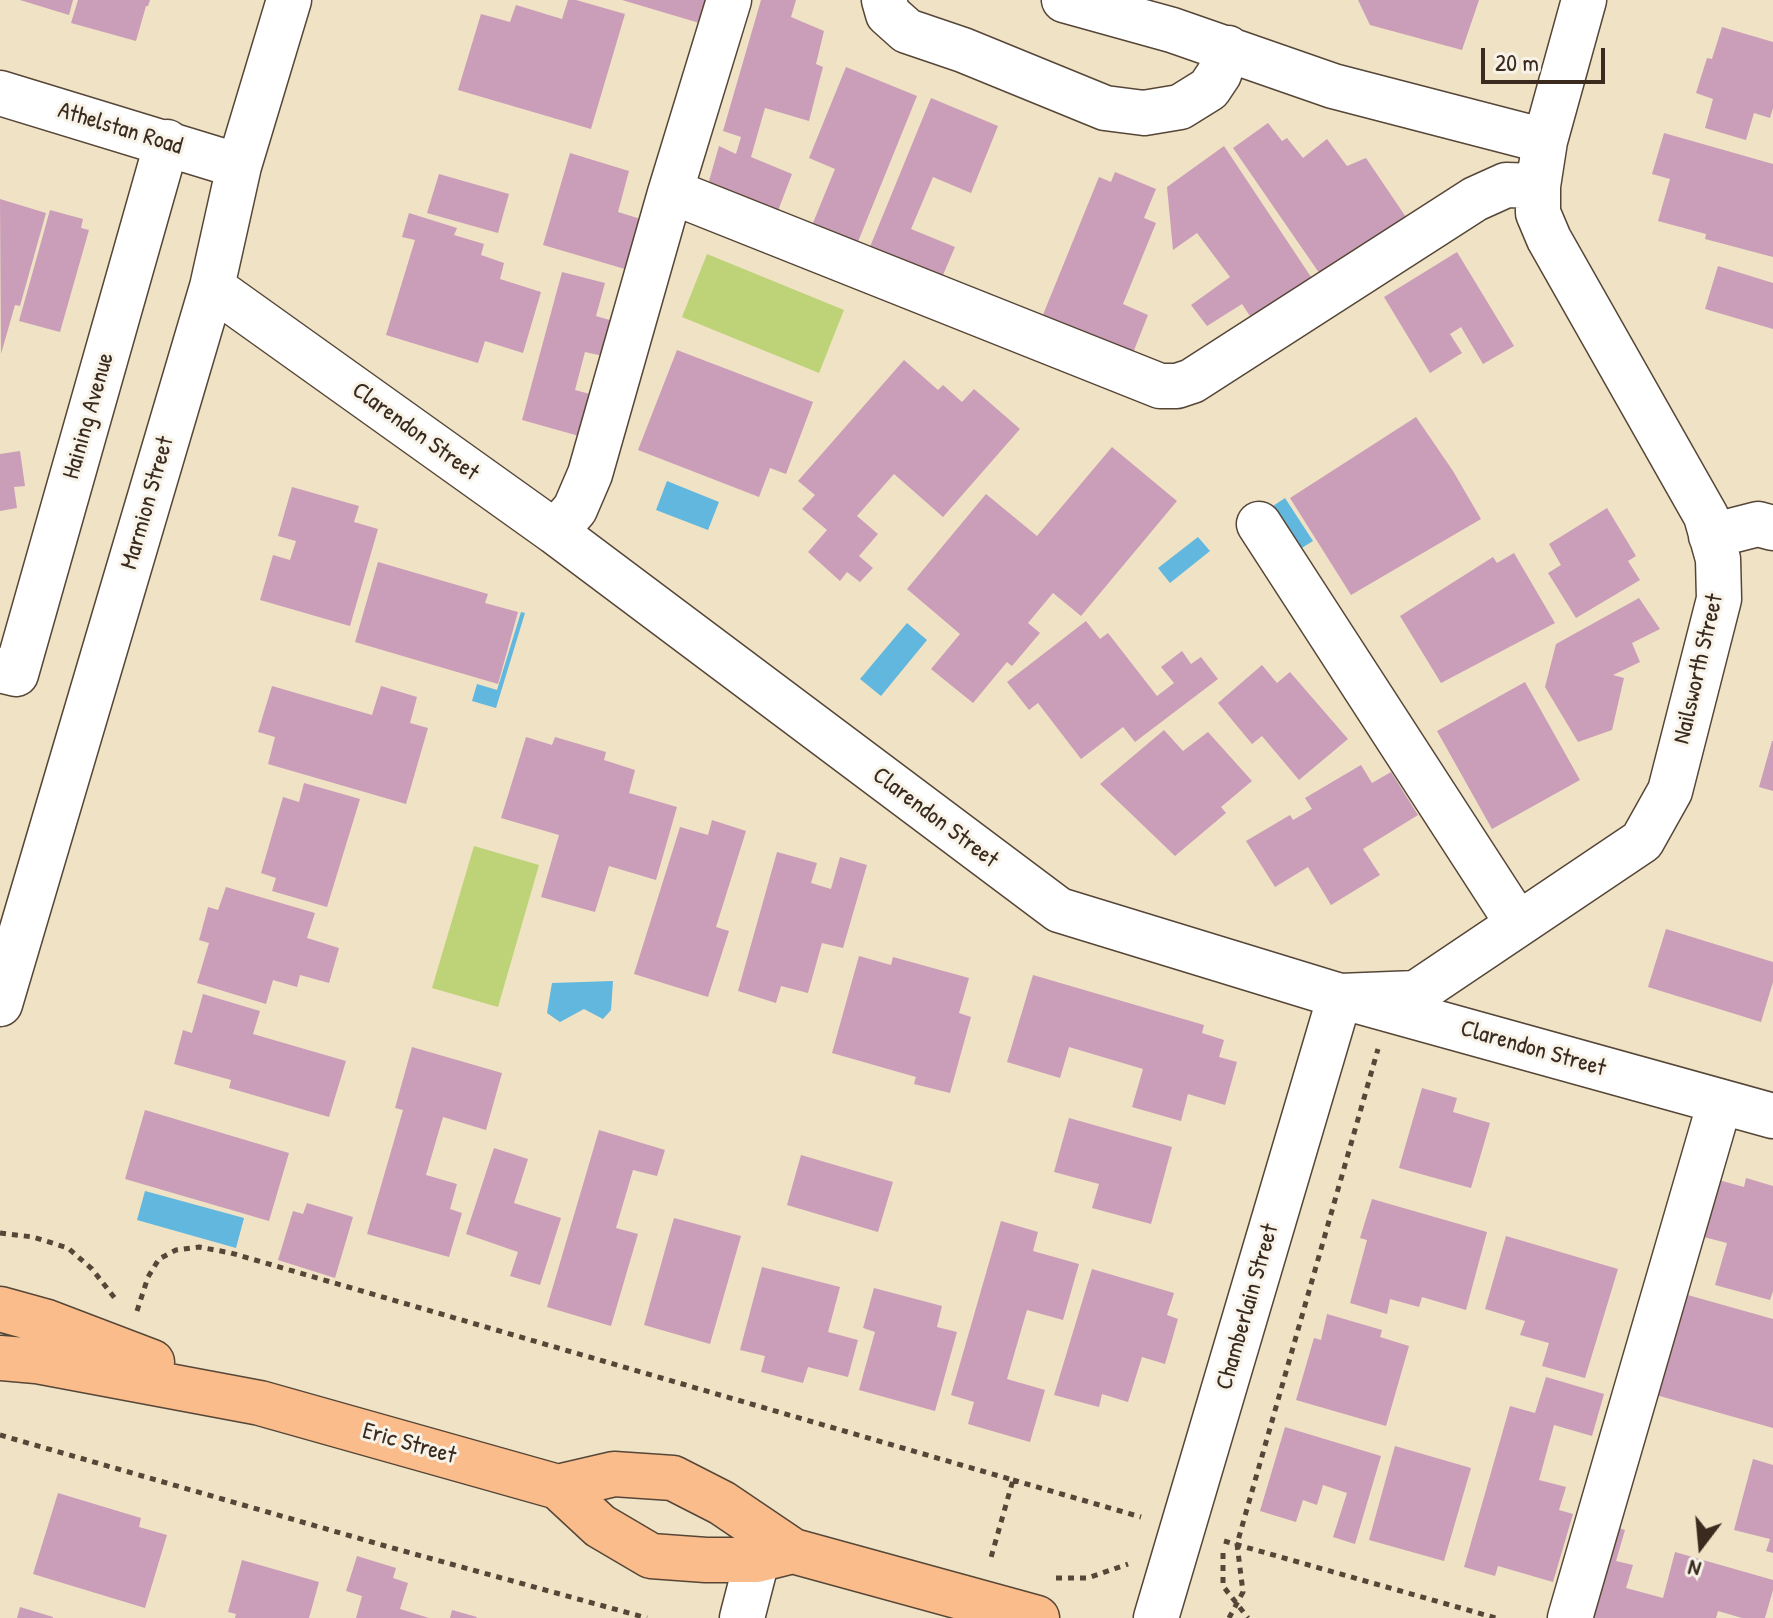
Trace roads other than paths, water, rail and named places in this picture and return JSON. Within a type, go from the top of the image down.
[{"type":"main road","name":"Eric Street","points":[[0,1309],[47,1322],[260,1403]]},
{"type":"main road","name":"Eric Street","points":[[0,1358],[36,1361],[260,1403],[558,1487],[600,1526],[651,1556],[706,1560],[775,1556],[1037,1618]]},
{"type":"main road","name":"Eric Street","points":[[558,1487],[614,1474],[673,1478],[722,1503],[775,1556]]},
{"type":"street","name":"Marmion Street","points":[[0,1004],[212,287],[239,166],[289,0]]},
{"type":"street","points":[[555,532],[575,509],[590,474],[729,0]]},
{"type":"street","points":[[884,0],[888,14],[907,31],[963,50],[1105,108],[1144,113],[1180,107],[1209,89],[1219,74],[1228,48]]},
{"type":"street","points":[[1064,0],[1228,48],[1333,86],[1545,141]]},
{"type":"street","name":"Nailsworth Street","points":[[1340,996],[1416,993],[1642,841],[1670,791],[1719,599],[1718,559],[1706,516],[1549,239],[1538,213],[1538,186],[1545,141],[1584,0]]},
{"type":"street","name":"Athelstan Road","points":[[0,93],[239,166]]},
{"type":"street","name":"Haining Avenue","points":[[0,670],[16,674],[167,142]]},
{"type":"street","points":[[670,193],[1160,386],[1177,386],[1192,381],[1475,199],[1506,185],[1538,186]]},
{"type":"street","name":"Clarendon Street","points":[[212,287],[555,532],[1059,910],[1340,996],[1773,1116]]},
{"type":"street","points":[[1259,524],[1518,924]]},
{"type":"street","points":[[1711,536],[1758,524],[1773,528]]},
{"type":"street","name":"Chamberlain Street","points":[[1156,1618],[1340,996]]},
{"type":"street","points":[[1570,1618],[1720,1102]]},
{"type":"street","points":[[742,1618],[775,1556]]},
{"type":"water","points":[[667,481],[719,502],[708,530],[656,510]]},
{"type":"water","points":[[1285,498],[1313,541],[1300,549],[1273,506]]},
{"type":"water","points":[[1198,537],[1210,551],[1170,583],[1158,568]]},
{"type":"water","points":[[521,612],[525,613],[496,708],[472,701],[477,684],[497,690]]},
{"type":"water","points":[[907,623],[927,640],[881,696],[860,679]]},
{"type":"water","points":[[613,981],[611,1010],[603,1019],[584,1009],[560,1022],[547,1013],[552,983]]},
{"type":"water","points":[[145,1191],[244,1218],[236,1248],[137,1220]]}]
